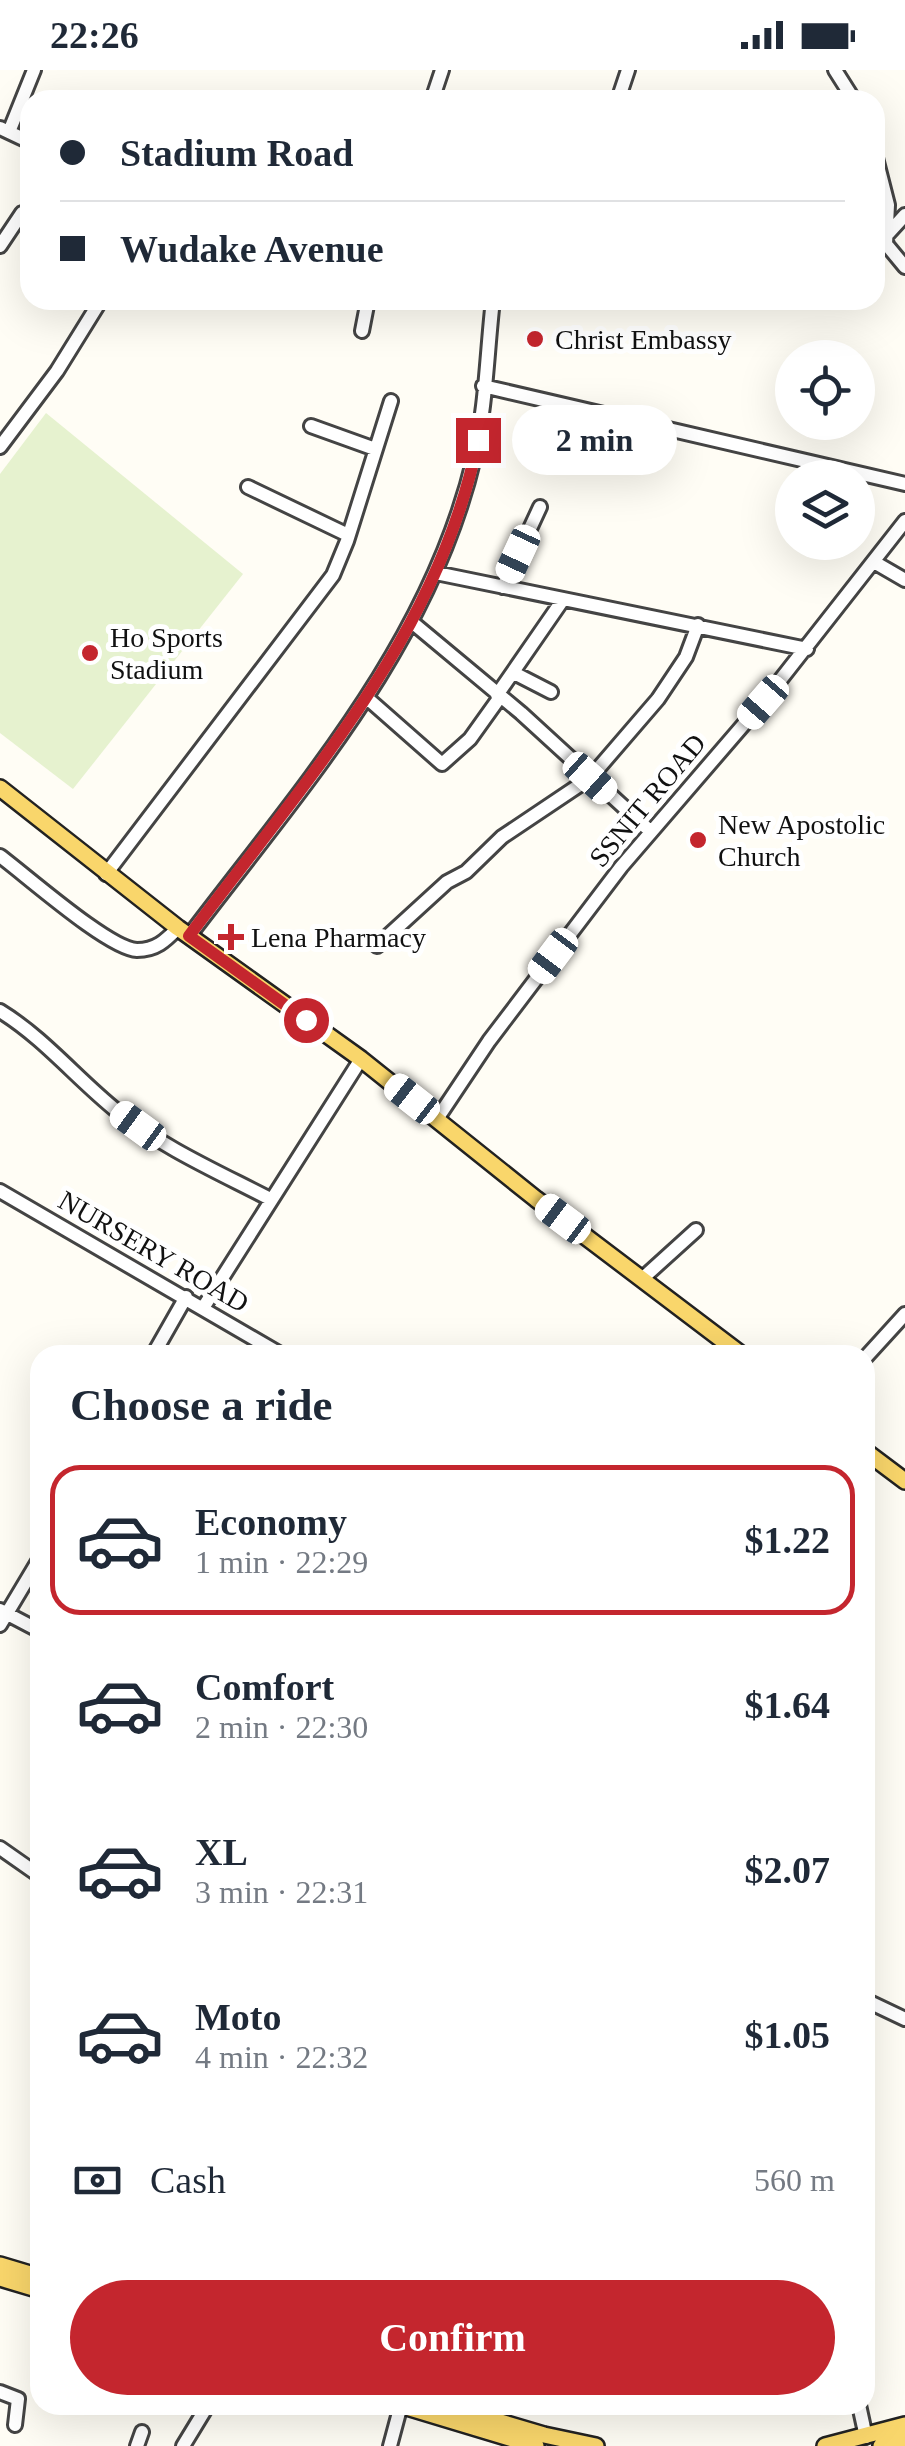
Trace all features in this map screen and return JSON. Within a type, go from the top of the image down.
[{"type":"main road","points":[[0,788],[106,874],[360,1058],[729,1345]]},
{"type":"main road","points":[[875,1458],[905,1481]]},
{"type":"main road","points":[[0,2265],[30,2274]]},
{"type":"main road","points":[[0,2278],[30,2287]]},
{"type":"main road","points":[[434,2415],[536,2446]]},
{"type":"main road","points":[[477,2415],[596,2446]]},
{"type":"main road","points":[[825,2446],[905,2425]]},
{"type":"main road","points":[[881,2446],[905,2438]]},
{"type":"street","points":[[4,130],[20,98]]},
{"type":"street","points":[[885,189],[886,244],[905,267]]},
{"type":"street","points":[[0,246],[20,215]]},
{"type":"street","points":[[885,236],[905,215]]},
{"type":"street","points":[[0,447],[57,371],[95,310]]},
{"type":"street","points":[[362,331],[366,310]]},
{"type":"street","points":[[0,856],[110,940],[134,950],[159,947],[183,932],[368,698],[413,623],[436,573],[474,459],[493,310]]},
{"type":"street","points":[[483,386],[905,484]]},
{"type":"street","points":[[106,874],[326,585],[338,564],[391,401]]},
{"type":"street","points":[[311,426],[375,449]]},
{"type":"street","points":[[248,488],[348,534]]},
{"type":"street","points":[[503,587],[540,507]]},
{"type":"street","name":"SSNIT ROAD","points":[[438,1119],[489,1041],[650,831],[806,648],[905,521]]},
{"type":"street","points":[[874,562],[905,580]]},
{"type":"street","points":[[436,573],[806,648]]},
{"type":"street","points":[[368,698],[442,764],[470,738],[562,601]]},
{"type":"street","points":[[413,623],[650,831]]},
{"type":"street","points":[[376,946],[502,838],[590,778],[658,699],[686,657],[698,624]]},
{"type":"street","points":[[514,673],[551,692]]},
{"type":"street","points":[[0,1012],[22,1025],[116,1111],[160,1142],[270,1199]]},
{"type":"street","points":[[203,1308],[360,1058]]},
{"type":"street","name":"NURSERY ROAD","points":[[0,1191],[265,1345]]},
{"type":"street","points":[[643,1278],[696,1230]]},
{"type":"street","points":[[160,1345],[186,1297]]},
{"type":"street","points":[[875,1347],[905,1314]]},
{"type":"street","points":[[30,1574],[3,1617],[30,1627]]},
{"type":"street","points":[[0,1848],[30,1869]]},
{"type":"street","points":[[875,2005],[905,2019]]},
{"type":"street","points":[[0,2392],[18,2400],[15,2425]]},
{"type":"street","points":[[183,2446],[202,2415]]},
{"type":"street","points":[[390,2446],[398,2415]]},
{"type":"street","points":[[861,2415],[866,2437]]},
{"type":"green space","name":"Ho Sports Stadium","points":[[46,413],[243,574],[73,789],[0,733],[0,474]]},
{"type":"place","name":"Christ Embassy","points":[[535,339]]},
{"type":"place","name":"Ho Sports Stadium","points":[[90,653]]},
{"type":"place","name":"New Apostolic Church","points":[[698,840]]},
{"type":"place","name":"Lena Pharmacy","points":[[231,937]]},
{"type":"route","points":[[306,1020],[189,936],[358,713],[413,623],[436,573],[478,440]]}]
